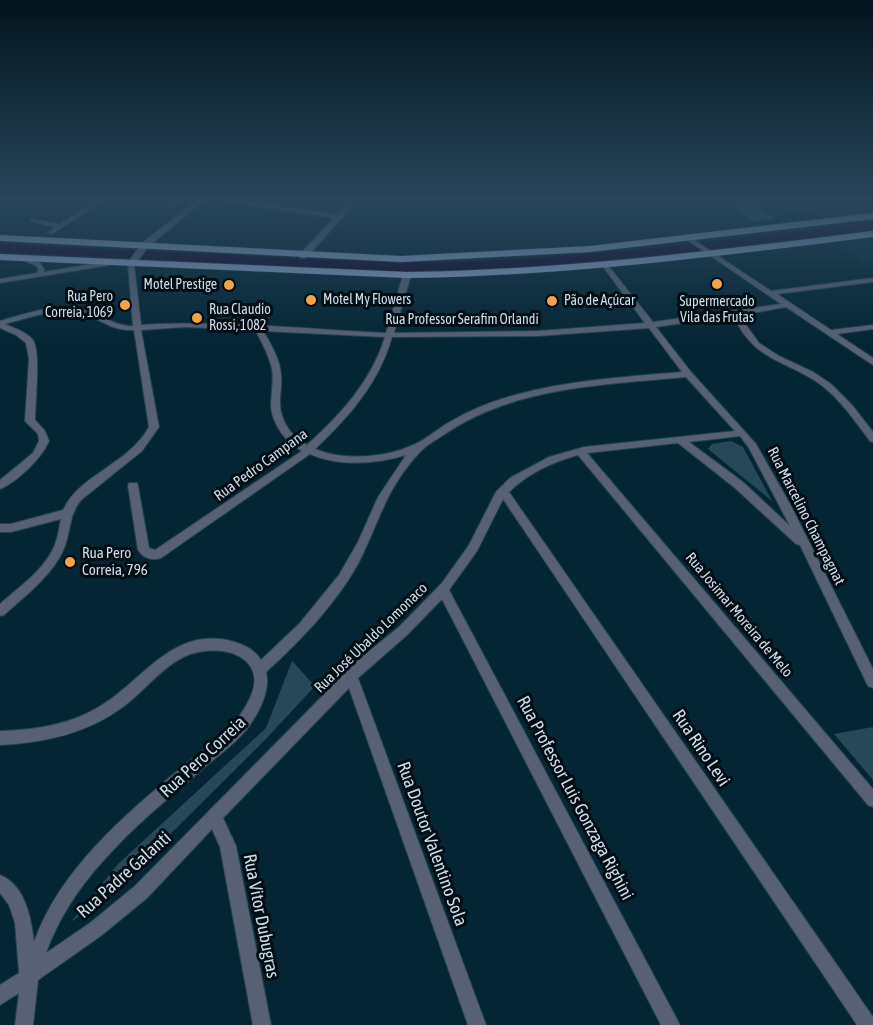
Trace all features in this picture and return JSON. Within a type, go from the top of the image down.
[{"type":"main road","points":[[113,261],[129,255],[130,251],[124,249]]},
{"type":"main road","points":[[178,265],[159,262],[158,256],[180,249]]},
{"type":"main road","points":[[210,249],[303,256],[401,259],[509,255],[579,249]]},
{"type":"main road","points":[[0,257],[113,261],[135,265],[464,275],[604,264],[738,249]]},
{"type":"street","points":[[0,611],[45,569],[57,553],[64,536],[67,513],[74,499],[141,448],[154,427],[137,327],[135,265],[146,249]]},
{"type":"street","points":[[303,256],[310,249]]},
{"type":"street","points":[[705,249],[873,362]]},
{"type":"street","points":[[21,258],[38,264],[41,269],[40,273]]},
{"type":"street","points":[[0,280],[113,261]]},
{"type":"street","name":"Rua Marcelino Champagnat","points":[[604,264],[687,374],[742,433],[780,496],[873,682]]},
{"type":"street","name":"Rua Pedro Campana","points":[[133,486],[144,550],[149,555],[165,552],[310,449],[356,402],[375,371],[390,335],[407,275]]},
{"type":"street","points":[[769,293],[873,280]]},
{"type":"street","name":"Rua Professor Serafim Orlandi","points":[[0,324],[51,312],[75,310],[95,316],[111,326],[183,325],[390,335],[535,334],[649,325],[785,305]]},
{"type":"street","points":[[744,312],[742,325],[751,340],[782,361],[820,380],[838,394],[847,402],[873,439]]},
{"type":"street","points":[[0,324],[19,333],[30,342],[33,359],[30,421],[45,440],[36,456],[0,485]]},
{"type":"street","points":[[830,333],[873,327]]},
{"type":"street","points":[[258,328],[274,362],[276,414],[280,424],[300,444],[339,459],[392,458],[419,447],[456,422],[517,395],[558,387],[687,374]]},
{"type":"street","name":"Rua José Ubaldo Lomonaco","points":[[214,816],[351,676],[403,631],[443,590],[473,548],[504,492],[532,468],[580,451],[742,433]]},
{"type":"street","points":[[679,439],[739,485],[805,546]]},
{"type":"street","points":[[0,738],[41,736],[65,730],[93,718],[128,696],[173,655],[199,645],[224,645],[235,648],[254,661],[260,669],[283,649],[339,584],[363,544],[383,496],[419,447]]},
{"type":"street","name":"Rua Josimar Moreira de Melo","points":[[580,451],[873,801]]},
{"type":"street","name":"Rua Rino Levi","points":[[504,492],[868,1025]]},
{"type":"street","points":[[0,528],[11,528],[67,513]]},
{"type":"street","name":"Rua Professor Luis Gonzaga Righini","points":[[443,590],[671,1025]]},
{"type":"street","name":"Rua Pero Correia","points":[[24,1025],[27,978],[44,930],[69,888],[96,855],[240,727],[253,709],[258,694],[260,669]]},
{"type":"street","name":"Rua Doutor Valentino Sola","points":[[351,676],[477,1025]]},
{"type":"street","name":"Rua Padre Galanti","points":[[0,996],[126,905],[214,816]]},
{"type":"street","name":"Rua Vitor Dubugras","points":[[214,816],[228,846],[262,1025]]},
{"type":"street","points":[[0,883],[12,893],[18,910],[24,932],[27,978]]},
{"type":"shaded area","points":[[845,249],[873,249],[873,269]]},
{"type":"shaded area","points":[[731,441],[743,447],[772,501],[708,449],[712,444]]},
{"type":"shaded area","points":[[292,661],[315,686],[265,740],[111,893],[71,922],[118,864],[266,728]]},
{"type":"shaded area","points":[[873,727],[873,780],[834,734]]},
{"type":"waterway","points":[[17,249],[395,267],[514,265],[678,249]]},
{"type":"place","name":"Supermercado Vila das Frutas","points":[[717,284]]},
{"type":"place","name":"Motel Prestige","points":[[229,285]]},
{"type":"place","name":"Motel My Flowers","points":[[311,300]]},
{"type":"place","name":"Pão de Açúcar","points":[[552,301]]},
{"type":"place","name":"Rua Pero Correia, 1069","points":[[125,305]]},
{"type":"place","name":"Rua Claudio Rossi, 1082","points":[[197,318]]},
{"type":"place","name":"Rua Pero Correia, 796","points":[[70,562]]}]
